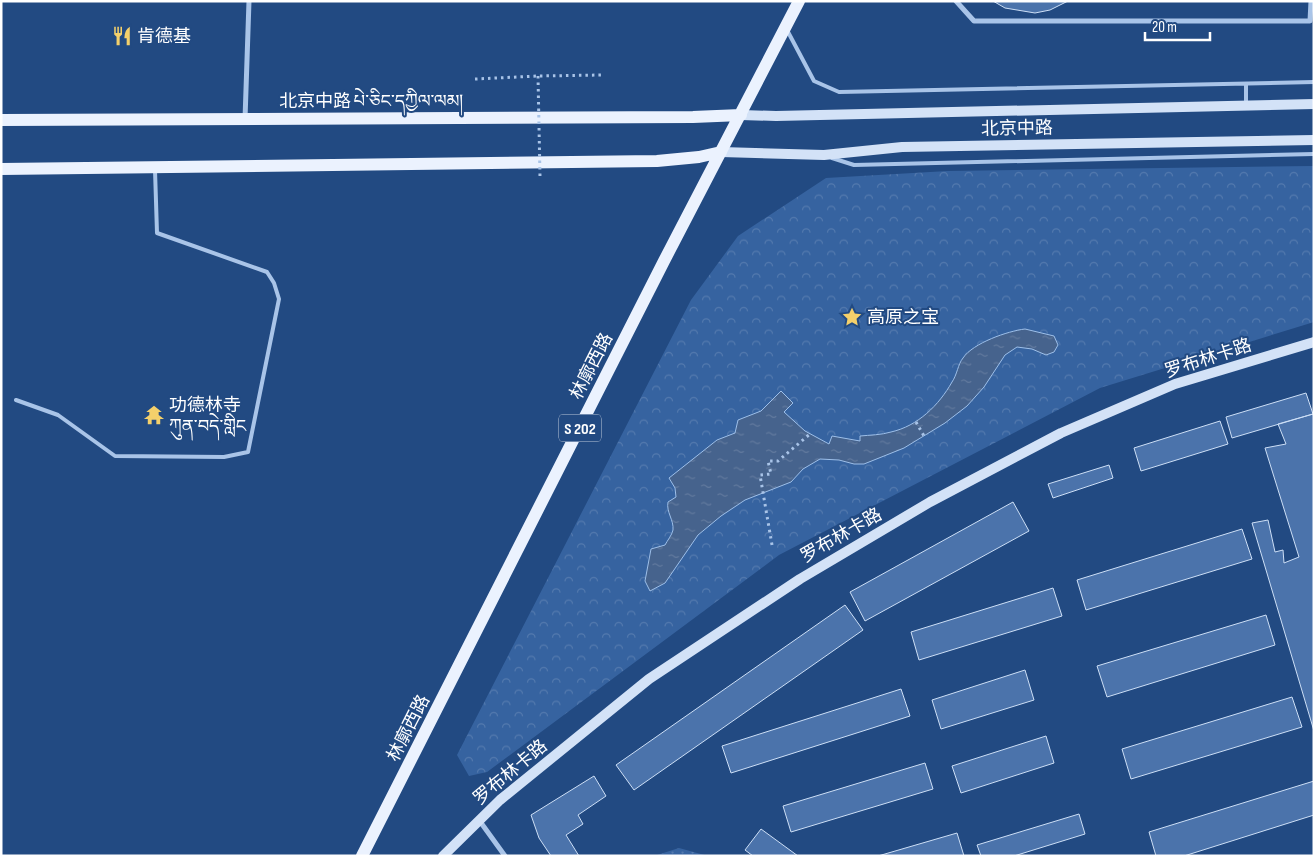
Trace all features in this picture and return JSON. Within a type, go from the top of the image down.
[{"type":"main road","name":"林廓西路","points":[[362,856],[799,1]]},
{"type":"main road","name":"北京中路","points":[[741,115],[776,116],[1314,104]]},
{"type":"main road","name":"北京中路 པེ་ཅིང་དཀྱིལ་ལམ།","points":[[1,120],[693,117],[741,115]]},
{"type":"main road","name":"北京中路","points":[[721,152],[824,155],[902,146],[1314,140]]},
{"type":"main road","points":[[1,169],[657,161],[699,157],[721,152]]},
{"type":"main road","name":"罗布林卡路","points":[[443,856],[500,800],[649,679],[800,578],[930,502],[1061,432],[1175,384],[1314,342]]},
{"type":"street","points":[[245,119],[249,1]]},
{"type":"street","points":[[956,1],[974,21],[1310,21],[1311,1]]},
{"type":"street","points":[[479,820],[505,856]]},
{"type":"lane","points":[[786,28],[814,81],[839,92],[1314,82]]},
{"type":"lane","points":[[1246,84],[1246,105]]},
{"type":"lane","points":[[824,155],[854,164],[1314,154]]},
{"type":"lane","points":[[16,400],[58,415],[115,456],[224,457],[248,452],[279,299],[274,283],[267,272],[157,233],[155,167]]},
{"type":"path","points":[[474,79],[602,75]]},
{"type":"path","points":[[538,76],[540,177]]},
{"type":"path","points":[[916,422],[924,436]]},
{"type":"path","points":[[772,545],[760,475],[771,474],[768,461],[778,461],[810,434]]},
{"type":"green space","points":[[1314,166],[1314,322],[1100,388],[779,555],[487,772],[469,776],[457,755],[691,300],[738,236],[826,178],[948,171]]},
{"type":"green space","points":[[679,848],[708,856],[654,856]]},
{"type":"water","points":[[1025,329],[1054,336],[1058,345],[1054,352],[1046,355],[1032,349],[1017,347],[1005,355],[984,387],[967,406],[945,423],[904,448],[864,464],[820,459],[803,469],[791,482],[745,500],[721,516],[698,535],[665,583],[650,591],[645,581],[651,549],[665,545],[673,530],[668,502],[676,497],[675,488],[669,478],[717,440],[735,433],[738,420],[761,411],[781,391],[793,403],[784,412],[805,431],[829,444],[832,436],[860,441],[860,436],[883,434],[901,429],[919,420],[941,399],[954,379],[961,360],[975,347],[1010,332]]},
{"type":"building","points":[[993,1],[1068,1],[1050,10],[1035,13],[1005,8]]},
{"type":"building","points":[[1306,393],[1313,414],[1232,438],[1226,417]]},
{"type":"building","points":[[1313,414],[1314,731],[1252,523],[1268,520],[1275,552],[1283,550],[1284,563],[1299,557],[1265,448],[1286,444],[1278,424]]},
{"type":"building","points":[[1220,421],[1228,444],[1141,471],[1134,448]]},
{"type":"building","points":[[1109,465],[1113,478],[1053,498],[1048,484]]},
{"type":"building","points":[[1013,502],[1029,531],[865,621],[850,592]]},
{"type":"building","points":[[1242,529],[1252,559],[1086,610],[1077,580]]},
{"type":"building","points":[[1053,588],[1062,616],[919,660],[911,632]]},
{"type":"building","points":[[845,605],[863,630],[634,790],[616,765]]},
{"type":"building","points":[[1266,615],[1275,645],[1107,697],[1097,666]]},
{"type":"building","points":[[1025,670],[1034,700],[941,729],[932,700]]},
{"type":"building","points":[[901,689],[910,716],[731,773],[722,746]]},
{"type":"building","points":[[1292,697],[1302,727],[1131,779],[1122,749]]},
{"type":"building","points":[[1046,736],[1054,763],[961,793],[952,766]]},
{"type":"building","points":[[925,763],[933,789],[791,832],[783,806]]},
{"type":"building","points":[[594,776],[606,796],[578,815],[583,824],[566,835],[579,856],[551,856],[539,838],[531,815]]},
{"type":"building","points":[[1314,781],[1314,815],[1184,856],[1156,856],[1149,832]]},
{"type":"building","points":[[1079,814],[1085,834],[1014,856],[981,856],[977,845]]},
{"type":"building","points":[[761,829],[798,856],[753,856],[745,850]]},
{"type":"building","points":[[957,833],[964,856],[878,856]]},
{"type":"place","name":"肯德基","points":[[122,36]]},
{"type":"place","name":"高原之宝","points":[[852,317]]},
{"type":"place","name":"功德林寺 ཀུན་བདེ་གླིང","points":[[154,415]]}]
